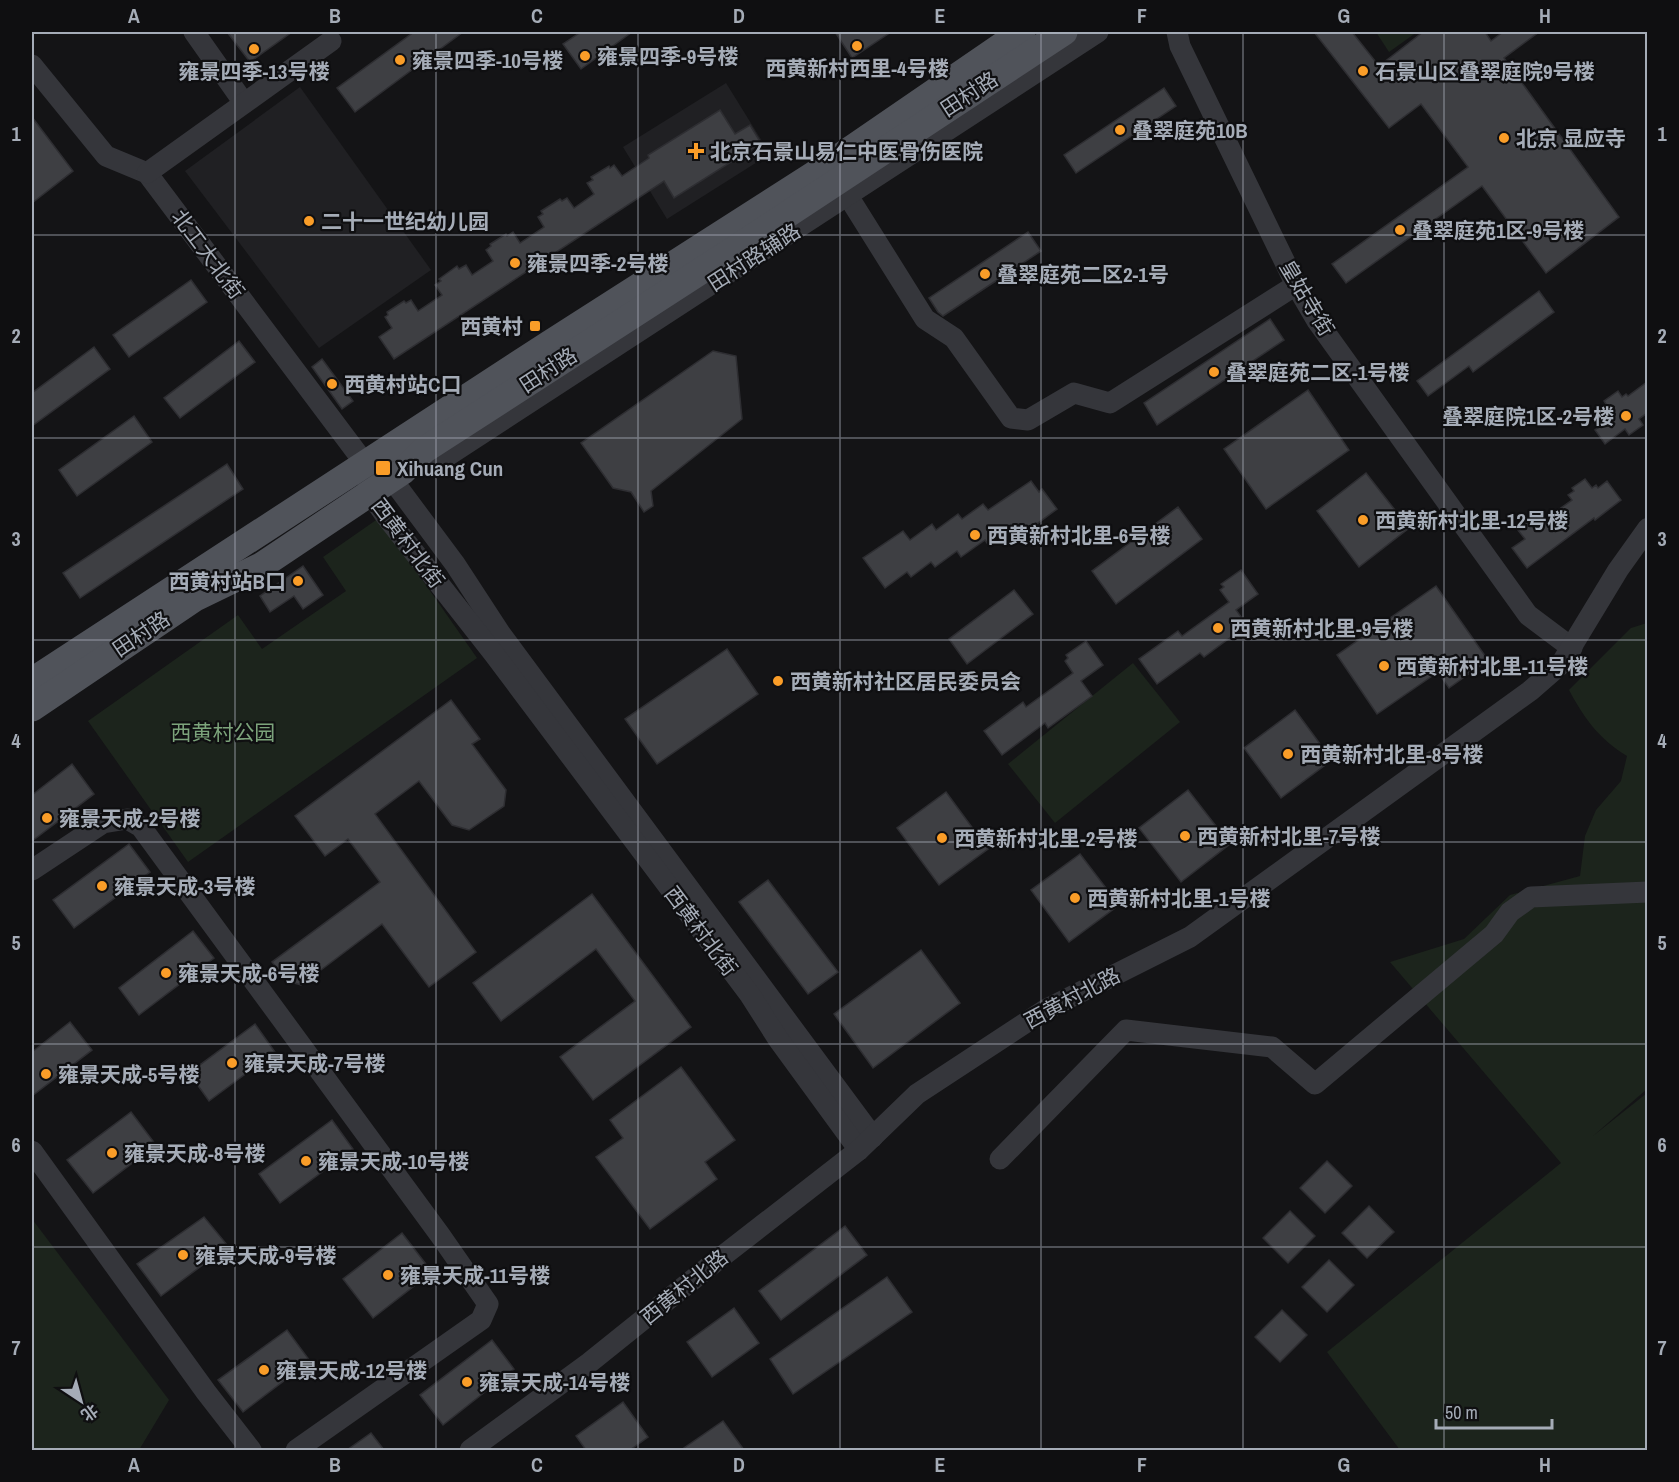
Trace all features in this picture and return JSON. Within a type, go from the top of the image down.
[{"type":"main road","name":"田村路","points":[[32,708],[195,598],[261,566],[388,480],[424,450],[907,146],[1064,32]]},
{"type":"main road","name":"田村路","points":[[32,681],[549,344],[815,174],[1017,33]]},
{"type":"street","points":[[194,32],[244,103]]},
{"type":"street","name":"田村路辅路","points":[[388,480],[449,455],[848,196],[907,146],[1098,32]]},
{"type":"street","name":"皇姑寺街","points":[[1178,32],[1180,46],[1296,285],[1317,321],[1528,615],[1572,648]]},
{"type":"street","points":[[32,65],[105,156],[147,173],[331,41]]},
{"type":"street","name":"北工大北街","points":[[147,173],[366,465]]},
{"type":"street","points":[[848,196],[925,319],[954,338],[1011,418],[1028,420],[1074,393],[1110,403],[1296,285]]},
{"type":"street","name":"西黄村北街","points":[[366,465],[388,480],[385,515],[501,663],[750,995],[778,1039],[866,1143]]},
{"type":"street","name":"西黄村北路","points":[[470,1450],[589,1364],[866,1143],[917,1094],[1045,1010],[1190,937],[1530,691],[1561,664],[1618,570],[1647,528]]},
{"type":"street","points":[[32,870],[103,823],[128,819],[141,827],[488,1304],[480,1320],[296,1450]]},
{"type":"street","points":[[1000,1159],[1126,1030],[1272,1047],[1315,1084],[1494,934],[1510,912],[1531,897],[1647,892]]},
{"type":"street","points":[[32,1152],[206,1392],[251,1450]]},
{"type":"shaded area","name":"北京石景山易仁中医骨伤医院","points":[[726,83],[770,154],[667,219],[623,147]]},
{"type":"shaded area","name":"二十一世纪幼儿园","points":[[300,87],[431,270],[319,348],[185,171]]},
{"type":"green space","points":[[1376,32],[1417,32],[1389,52]]},
{"type":"green space","name":"西黄村公园","points":[[379,518],[477,658],[188,862],[88,721],[238,615],[262,649],[346,591],[323,557]]},
{"type":"green space","points":[[1647,623],[1647,1089],[1593,1136],[1647,1093],[1647,1450],[1400,1450],[1327,1352],[1561,1163],[1390,962],[1464,939],[1510,895],[1580,876],[1585,836],[1596,810],[1621,781],[1627,756],[1593,727],[1569,690],[1631,628]]},
{"type":"green space","points":[[1133,663],[1180,722],[1055,823],[1008,764]]},
{"type":"green space","points":[[32,1219],[169,1400],[139,1450],[32,1450]]},
{"type":"building","name":"雍景四季-13号楼","points":[[227,32],[292,32],[250,62]]},
{"type":"building","name":"雍景四季-10号楼","points":[[414,32],[463,32],[355,112],[337,88]]},
{"type":"building","name":"雍景四季-9号楼","points":[[581,32],[632,32],[581,69],[563,44]]},
{"type":"building","name":"西黄新村西里-4号楼","points":[[835,32],[891,32],[852,58]]},
{"type":"building","name":"北京 显应寺","points":[[1314,32],[1352,32],[1379,66],[1423,32],[1485,32],[1491,41],[1503,32],[1539,32],[1504,58],[1619,217],[1546,273],[1482,186],[1346,283],[1332,264],[1468,167],[1421,104],[1389,128]]},
{"type":"building","name":"叠翠庭苑10B","points":[[1164,88],[1176,106],[1076,173],[1064,155]]},
{"type":"building","name":"雍景四季-2号楼","points":[[720,110],[735,134],[750,125],[761,143],[674,198],[664,181],[394,359],[379,337],[392,328],[385,317],[388,315],[387,312],[404,301],[406,303],[411,300],[418,311],[442,295],[435,285],[441,281],[439,279],[457,266],[459,269],[466,265],[472,275],[493,261],[486,250],[491,246],[490,244],[513,232],[520,243],[544,227],[538,217],[543,214],[541,211],[560,199],[562,201],[567,198],[574,208],[594,194],[587,183],[593,180],[591,177],[614,165],[622,176],[649,158],[648,155]]},
{"type":"building","points":[[32,117],[73,171],[32,203]]},
{"type":"building","name":"叠翠庭苑二区2-1号","points":[[1028,232],[1041,251],[943,316],[938,312],[929,298]]},
{"type":"building","points":[[191,280],[207,302],[129,357],[113,335]]},
{"type":"building","points":[[1539,291],[1554,312],[1473,372],[1469,366],[1428,396],[1417,381]]},
{"type":"building","name":"叠翠庭苑二区-1号楼","points":[[1270,319],[1284,340],[1157,425],[1144,403]]},
{"type":"building","points":[[239,341],[255,362],[180,418],[164,398]]},
{"type":"building","points":[[94,347],[110,369],[32,426],[32,393]]},
{"type":"building","points":[[713,351],[736,356],[742,419],[651,491],[653,506],[644,512],[631,492],[613,488],[581,443]]},
{"type":"building","name":"西黄村站C口","points":[[322,359],[353,401],[342,409],[312,367]]},
{"type":"building","name":"叠翠庭院1区-2号楼","points":[[1647,382],[1647,413],[1639,419],[1643,425],[1629,435],[1625,429],[1605,444],[1595,430],[1611,418],[1604,410],[1608,407],[1604,401],[1618,391],[1622,397],[1626,394],[1628,396]]},
{"type":"building","points":[[1308,390],[1349,450],[1266,509],[1224,449]]},
{"type":"building","points":[[134,416],[152,442],[77,496],[59,470]]},
{"type":"building","points":[[227,464],[243,489],[80,598],[63,573]]},
{"type":"building","name":"西黄新村北里-12号楼","points":[[1366,473],[1409,528],[1359,567],[1317,511]]},
{"type":"building","points":[[1585,479],[1592,488],[1596,485],[1598,488],[1607,481],[1621,500],[1527,568],[1512,548],[1525,539],[1517,529],[1532,518],[1537,525],[1572,500],[1568,495],[1574,491],[1572,488]]},
{"type":"building","name":"西黄新村北里-6号楼","points":[[1031,481],[1039,492],[1042,489],[1057,509],[1015,540],[1009,531],[989,546],[985,540],[961,557],[957,551],[935,567],[931,562],[911,577],[907,572],[885,588],[863,558],[903,531],[910,540],[932,524],[936,530],[958,514],[962,519],[983,504],[988,510]]},
{"type":"building","points":[[1178,507],[1202,539],[1116,604],[1092,571]]},
{"type":"building","name":"西黄村站B口","points":[[303,566],[323,595],[303,609],[294,596],[270,612],[260,596]]},
{"type":"building","name":"西黄新村北里-9号楼","points":[[1241,570],[1258,594],[1236,610],[1247,625],[1204,657],[1200,653],[1157,684],[1139,659],[1178,631],[1182,636],[1229,602],[1220,590],[1224,587],[1221,584]]},
{"type":"building","points":[[1436,586],[1488,660],[1449,688],[1438,672],[1377,714],[1337,655]]},
{"type":"building","name":"西黄新村北里-6号楼","points":[[1014,590],[1033,614],[967,664],[949,639]]},
{"type":"building","points":[[1086,641],[1103,665],[1081,681],[1092,696],[1048,728],[1045,723],[1002,755],[984,731],[1023,702],[1026,707],[1073,673],[1065,661],[1068,658],[1066,655]]},
{"type":"building","points":[[727,649],[758,694],[657,764],[625,719]]},
{"type":"building","points":[[451,700],[480,739],[472,744],[506,790],[504,806],[469,830],[452,825],[419,781],[375,814],[476,952],[429,987],[382,924],[301,985],[287,981],[272,962],[380,882],[348,839],[325,856],[295,816]]},
{"type":"building","name":"西黄新村北里-8号楼","points":[[1295,710],[1332,760],[1281,798],[1244,748]]},
{"type":"building","name":"雍景天成-2号楼","points":[[72,764],[94,794],[32,841],[32,795]]},
{"type":"building","name":"西黄新村北里-7号楼","points":[[1188,790],[1230,844],[1181,882],[1139,828]]},
{"type":"building","name":"西黄新村北里-2号楼","points":[[946,792],[988,849],[939,885],[897,828]]},
{"type":"building","name":"雍景天成-3号楼","points":[[129,844],[150,872],[74,928],[53,900]]},
{"type":"building","name":"西黄新村北里-1号楼","points":[[1080,854],[1119,905],[1069,942],[1031,890]]},
{"type":"building","points":[[768,880],[838,972],[808,994],[739,902]]},
{"type":"building","points":[[592,894],[691,1027],[593,1100],[560,1057],[635,1001],[596,949],[501,1021],[473,983]]},
{"type":"building","name":"雍景天成-6号楼","points":[[193,931],[214,958],[139,1015],[119,988]]},
{"type":"building","points":[[921,950],[960,1003],[873,1068],[834,1014]]},
{"type":"building","name":"雍景天成-5号楼","points":[[70,1022],[92,1050],[32,1096],[32,1052]]},
{"type":"building","name":"雍景天成-7号楼","points":[[255,1024],[275,1052],[209,1101],[189,1073]]},
{"type":"building","points":[[681,1067],[735,1140],[705,1162],[717,1179],[650,1229],[596,1157],[623,1138],[610,1120]]},
{"type":"building","name":"雍景天成-8号楼","points":[[131,1112],[156,1145],[93,1193],[67,1160]]},
{"type":"building","name":"雍景天成-10号楼","points":[[332,1120],[353,1149],[280,1203],[259,1174]]},
{"type":"building","points":[[1327,1161],[1352,1186],[1325,1213],[1300,1188]]},
{"type":"building","points":[[1369,1206],[1394,1232],[1367,1258],[1342,1233]]},
{"type":"building","points":[[1290,1211],[1315,1236],[1288,1263],[1263,1238]]},
{"type":"building","name":"雍景天成-9号楼","points":[[204,1217],[228,1246],[161,1296],[137,1264]]},
{"type":"building","points":[[845,1226],[867,1255],[781,1320],[759,1291]]},
{"type":"building","name":"雍景天成-11号楼","points":[[402,1233],[432,1272],[373,1318],[343,1279]]},
{"type":"building","points":[[1329,1260],[1354,1285],[1327,1312],[1302,1287]]},
{"type":"building","points":[[887,1277],[912,1312],[793,1394],[770,1359]]},
{"type":"building","points":[[734,1308],[759,1343],[712,1377],[687,1342]]},
{"type":"building","points":[[1282,1310],[1307,1335],[1280,1362],[1255,1337]]},
{"type":"building","name":"雍景天成-12号楼","points":[[287,1330],[310,1361],[243,1412],[218,1380]]},
{"type":"building","name":"雍景天成-14号楼","points":[[492,1340],[514,1369],[443,1425],[420,1395]]},
{"type":"building","points":[[623,1402],[648,1437],[630,1450],[586,1450],[576,1436]]},
{"type":"building","points":[[723,1421],[744,1450],[681,1450]]},
{"type":"building","points":[[371,1433],[384,1450],[347,1450]]},
{"type":"place","name":"西黄新村西里-4号楼","points":[[857,46]]},
{"type":"place","name":"雍景四季-13号楼","points":[[254,49]]},
{"type":"place","name":"雍景四季-9号楼","points":[[585,56]]},
{"type":"place","name":"雍景四季-10号楼","points":[[400,60]]},
{"type":"place","name":"石景山区叠翠庭院9号楼","points":[[1363,71]]},
{"type":"place","name":"叠翠庭苑10B","points":[[1120,130]]},
{"type":"place","name":"北京 显应寺","points":[[1504,138]]},
{"type":"place","name":"北京石景山易仁中医骨伤医院","points":[[696,151]]},
{"type":"place","name":"二十一世纪幼儿园","points":[[309,221]]},
{"type":"place","name":"叠翠庭苑1区-9号楼","points":[[1400,230]]},
{"type":"place","name":"雍景四季-2号楼","points":[[515,263]]},
{"type":"place","name":"叠翠庭苑二区2-1号","points":[[985,274]]},
{"type":"place","name":"西黄村","points":[[535,326]]},
{"type":"place","name":"叠翠庭苑二区-1号楼","points":[[1214,372]]},
{"type":"place","name":"西黄村站C口","points":[[332,384]]},
{"type":"place","name":"叠翠庭院1区-2号楼","points":[[1626,416]]},
{"type":"place","name":"Xihuang Cun","points":[[383,468]]},
{"type":"place","name":"西黄新村北里-12号楼","points":[[1363,520]]},
{"type":"place","name":"西黄新村北里-6号楼","points":[[975,535]]},
{"type":"place","name":"西黄村站B口","points":[[298,581]]},
{"type":"place","name":"西黄新村北里-9号楼","points":[[1218,628]]},
{"type":"place","name":"西黄新村北里-11号楼","points":[[1384,666]]},
{"type":"place","name":"西黄新村社区居民委员会","points":[[778,681]]},
{"type":"place","name":"西黄新村北里-8号楼","points":[[1288,754]]},
{"type":"place","name":"雍景天成-2号楼","points":[[47,818]]},
{"type":"place","name":"西黄新村北里-7号楼","points":[[1185,836]]},
{"type":"place","name":"西黄新村北里-2号楼","points":[[942,838]]},
{"type":"place","name":"雍景天成-3号楼","points":[[102,886]]},
{"type":"place","name":"西黄新村北里-1号楼","points":[[1075,898]]},
{"type":"place","name":"雍景天成-6号楼","points":[[166,973]]},
{"type":"place","name":"雍景天成-7号楼","points":[[232,1063]]},
{"type":"place","name":"雍景天成-5号楼","points":[[46,1074]]},
{"type":"place","name":"雍景天成-8号楼","points":[[112,1153]]},
{"type":"place","name":"雍景天成-10号楼","points":[[306,1161]]},
{"type":"place","name":"雍景天成-9号楼","points":[[183,1255]]},
{"type":"place","name":"雍景天成-11号楼","points":[[388,1275]]},
{"type":"place","name":"雍景天成-12号楼","points":[[264,1370]]},
{"type":"place","name":"雍景天成-14号楼","points":[[467,1382]]}]
